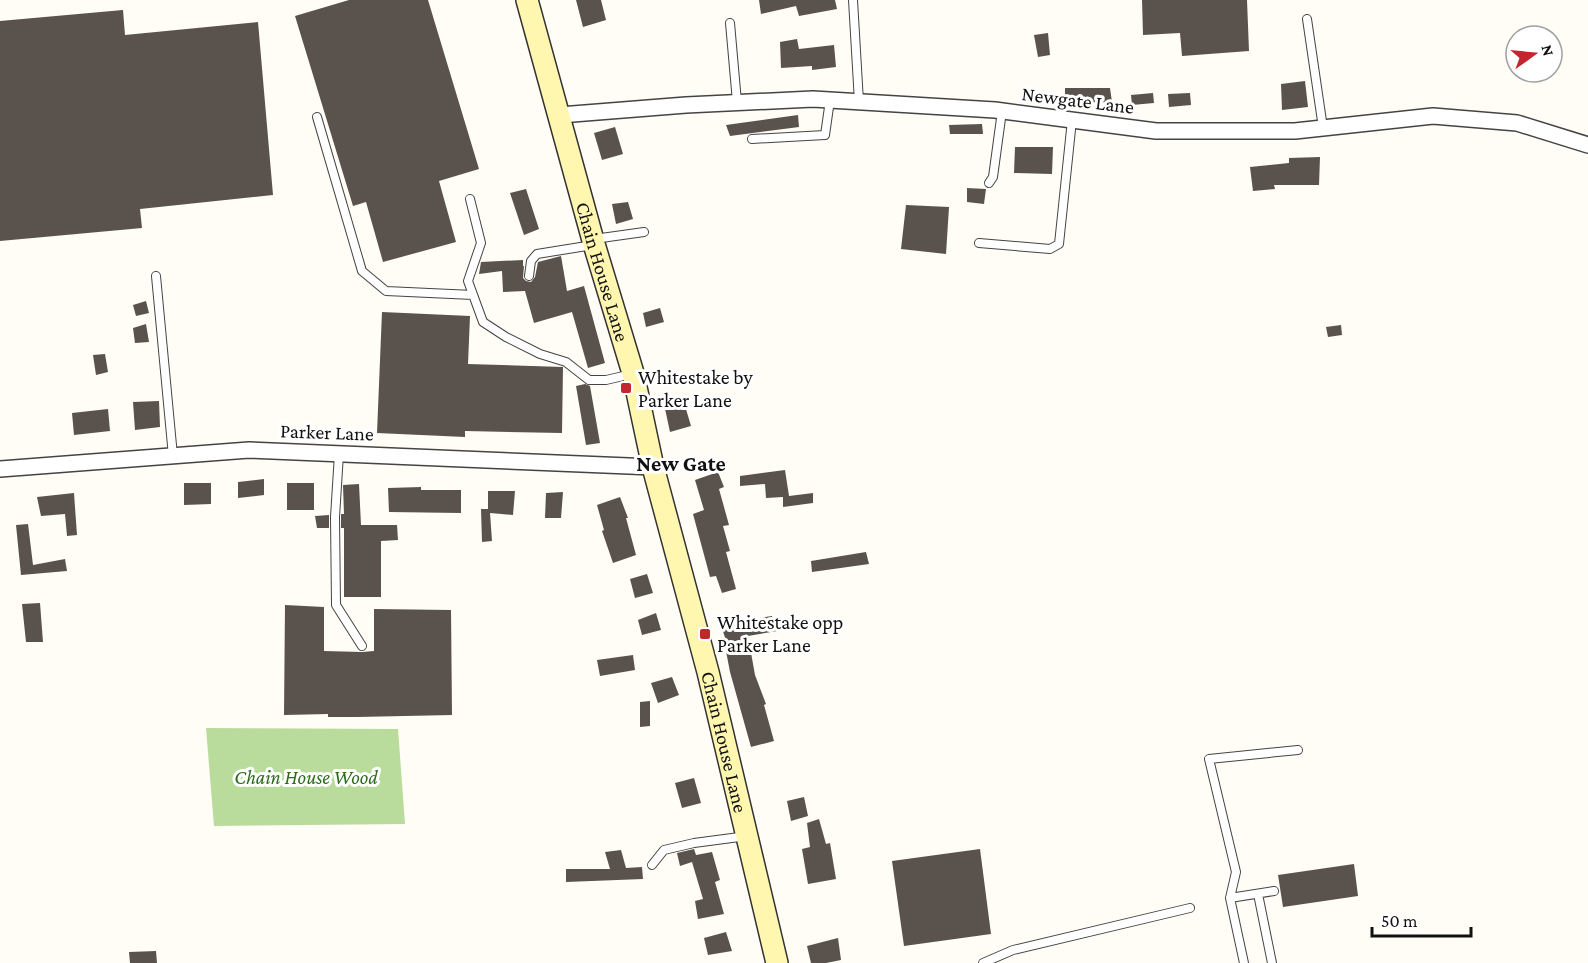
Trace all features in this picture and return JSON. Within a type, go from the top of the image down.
[{"type":"street","name":"Chain House Lane","points":[[527,0],[593,242],[633,374],[653,466],[708,672],[777,963]]},
{"type":"street","name":"Newgate Lane","points":[[560,115],[737,102],[813,99],[1002,111],[1156,131],[1295,131],[1433,116],[1517,123],[1588,145]]},
{"type":"street","name":"Parker Lane","points":[[0,468],[249,450],[653,466]]},
{"type":"lane","points":[[853,0],[859,102]]},
{"type":"lane","points":[[1307,19],[1323,128]]},
{"type":"lane","points":[[730,22],[737,102]]},
{"type":"lane","points":[[753,139],[825,135],[830,100]]},
{"type":"lane","points":[[989,183],[993,177],[1002,111]]},
{"type":"lane","points":[[317,117],[362,271],[386,291],[473,295]]},
{"type":"lane","points":[[979,243],[1050,249],[1059,244],[1072,120]]},
{"type":"lane","points":[[470,199],[482,243],[468,281],[483,322],[506,337],[540,354],[566,362],[589,380],[606,380],[633,374]]},
{"type":"lane","points":[[530,276],[531,261],[537,254],[644,232]]},
{"type":"lane","points":[[156,276],[173,456]]},
{"type":"lane","points":[[339,454],[335,517],[336,605],[362,646]]},
{"type":"lane","points":[[1244,963],[1230,898],[1236,872],[1209,759],[1298,750]]},
{"type":"lane","points":[[652,865],[664,850],[694,843],[747,836]]},
{"type":"lane","points":[[1230,898],[1274,891]]},
{"type":"lane","points":[[1258,894],[1272,963]]},
{"type":"lane","points":[[983,963],[1012,950],[1190,908]]},
{"type":"green space","name":"Chain House Wood","points":[[206,728],[398,729],[405,824],[214,826]]},
{"type":"building","points":[[349,0],[428,0],[479,169],[439,181],[456,242],[383,262],[366,202],[353,206],[295,16]]},
{"type":"building","points":[[576,0],[601,0],[606,20],[583,27]]},
{"type":"building","points":[[759,0],[835,0],[837,9],[799,16],[796,6],[761,14]]},
{"type":"building","points":[[1142,0],[1247,0],[1249,51],[1182,56],[1180,33],[1143,35]]},
{"type":"building","points":[[123,10],[125,35],[258,22],[273,195],[140,209],[142,228],[0,241],[0,21]]},
{"type":"building","points":[[1048,33],[1050,55],[1038,57],[1034,35]]},
{"type":"building","points":[[797,39],[799,49],[834,45],[836,67],[812,70],[812,66],[781,68],[780,42]]},
{"type":"building","points":[[1305,81],[1308,107],[1282,110],[1281,84]]},
{"type":"building","points":[[1065,88],[1110,88],[1112,102],[1065,103]]},
{"type":"building","points":[[1153,93],[1154,103],[1132,105],[1131,95]]},
{"type":"building","points":[[1190,93],[1191,105],[1169,107],[1168,94]]},
{"type":"building","points":[[798,115],[799,127],[730,136],[726,125]]},
{"type":"building","points":[[982,124],[983,134],[950,134],[949,125]]},
{"type":"building","points":[[615,127],[623,154],[602,160],[594,133]]},
{"type":"building","points":[[1015,147],[1053,147],[1052,174],[1014,173]]},
{"type":"building","points":[[1320,157],[1319,185],[1274,185],[1275,189],[1253,191],[1250,167],[1289,163],[1289,158]]},
{"type":"building","points":[[967,188],[986,189],[984,204],[967,202]]},
{"type":"building","points":[[526,189],[539,229],[524,235],[510,193]]},
{"type":"building","points":[[628,202],[633,219],[616,224],[612,204]]},
{"type":"building","points":[[906,205],[949,207],[946,254],[901,249]]},
{"type":"building","points":[[561,256],[567,291],[584,286],[605,363],[588,368],[572,312],[534,323],[525,291],[503,292],[502,271],[479,274],[481,262],[523,260],[523,278],[531,282],[535,277],[538,262]]},
{"type":"building","points":[[146,301],[149,313],[136,316],[133,305]]},
{"type":"building","points":[[660,308],[664,322],[646,327],[643,313]]},
{"type":"building","points":[[382,312],[470,316],[468,364],[563,367],[562,433],[465,431],[465,437],[377,433]]},
{"type":"building","points":[[146,324],[149,342],[135,343],[133,328]]},
{"type":"building","points":[[1341,325],[1342,335],[1328,337],[1326,327]]},
{"type":"building","points":[[105,354],[108,372],[96,375],[93,355]]},
{"type":"building","points":[[585,384],[590,386],[600,443],[586,445],[576,386]]},
{"type":"building","points":[[683,399],[691,426],[670,432],[664,404]]},
{"type":"building","points":[[159,401],[160,427],[135,430],[133,402]]},
{"type":"building","points":[[108,409],[110,431],[74,435],[72,413]]},
{"type":"building","points":[[785,470],[789,496],[813,493],[813,503],[783,507],[783,497],[766,498],[765,484],[740,486],[740,476]]},
{"type":"building","points":[[718,472],[724,487],[719,489],[729,525],[723,526],[730,551],[726,552],[736,589],[722,593],[716,576],[710,577],[693,514],[704,510],[695,480]]},
{"type":"building","points":[[264,479],[264,495],[238,498],[238,482]]},
{"type":"building","points":[[184,483],[211,483],[211,504],[184,505]]},
{"type":"building","points":[[287,483],[314,483],[314,510],[287,510]]},
{"type":"building","points":[[359,484],[361,525],[397,525],[398,540],[381,541],[381,597],[344,597],[344,528],[341,528],[341,514],[344,514],[343,485]]},
{"type":"building","points":[[421,487],[421,490],[461,490],[461,513],[389,512],[388,488]]},
{"type":"building","points":[[488,491],[515,491],[513,515],[490,513],[492,541],[482,542],[481,509],[488,509]]},
{"type":"building","points":[[563,492],[561,518],[545,518],[546,493]]},
{"type":"building","points":[[74,493],[77,535],[67,536],[65,514],[41,516],[37,497]]},
{"type":"building","points":[[620,497],[628,518],[626,518],[636,555],[613,563],[602,531],[604,530],[597,505]]},
{"type":"building","points":[[329,515],[329,528],[317,528],[315,516]]},
{"type":"building","points":[[28,524],[33,565],[65,559],[67,571],[21,575],[16,525]]},
{"type":"building","points":[[866,552],[869,564],[812,572],[811,561]]},
{"type":"building","points":[[647,574],[653,593],[635,598],[630,579]]},
{"type":"building","points":[[40,603],[43,642],[26,642],[22,604]]},
{"type":"building","points":[[285,605],[324,607],[324,651],[374,651],[374,609],[451,610],[452,715],[328,717],[328,714],[284,715]]},
{"type":"building","points":[[656,613],[661,630],[642,635],[638,620]]},
{"type":"building","points":[[772,616],[777,631],[748,636],[755,675],[766,704],[764,705],[774,741],[751,747],[730,672],[726,651],[729,650],[720,622],[738,617],[739,621]]},
{"type":"building","points":[[633,655],[635,670],[600,676],[597,660]]},
{"type":"building","points":[[672,677],[679,695],[658,703],[651,683]]},
{"type":"building","points":[[650,701],[650,726],[640,727],[640,702]]},
{"type":"building","points":[[694,778],[701,803],[682,808],[675,783]]},
{"type":"building","points":[[804,797],[808,816],[791,821],[787,801]]},
{"type":"building","points":[[819,819],[826,844],[830,843],[836,879],[808,884],[802,849],[810,847],[807,823]]},
{"type":"building","points":[[694,849],[696,855],[712,852],[720,880],[715,882],[724,914],[698,919],[695,901],[703,899],[692,862],[680,866],[677,853]]},
{"type":"building","points":[[980,849],[991,934],[904,946],[892,861]]},
{"type":"building","points":[[621,850],[626,868],[642,867],[643,879],[566,882],[566,869],[610,869],[605,852]]},
{"type":"building","points":[[1354,864],[1358,896],[1283,907],[1278,875]]},
{"type":"building","points":[[726,932],[732,951],[708,955],[704,938]]},
{"type":"building","points":[[838,938],[841,960],[811,963],[807,946]]},
{"type":"building","points":[[156,951],[157,963],[130,963],[129,952]]},
{"type":"place","name":"Whitestake by Parker Lane","points":[[626,388]]},
{"type":"place","name":"Whitestake opp Parker Lane","points":[[705,634]]},
{"type":"district","name":"New Gate","points":[[681,463]]}]
